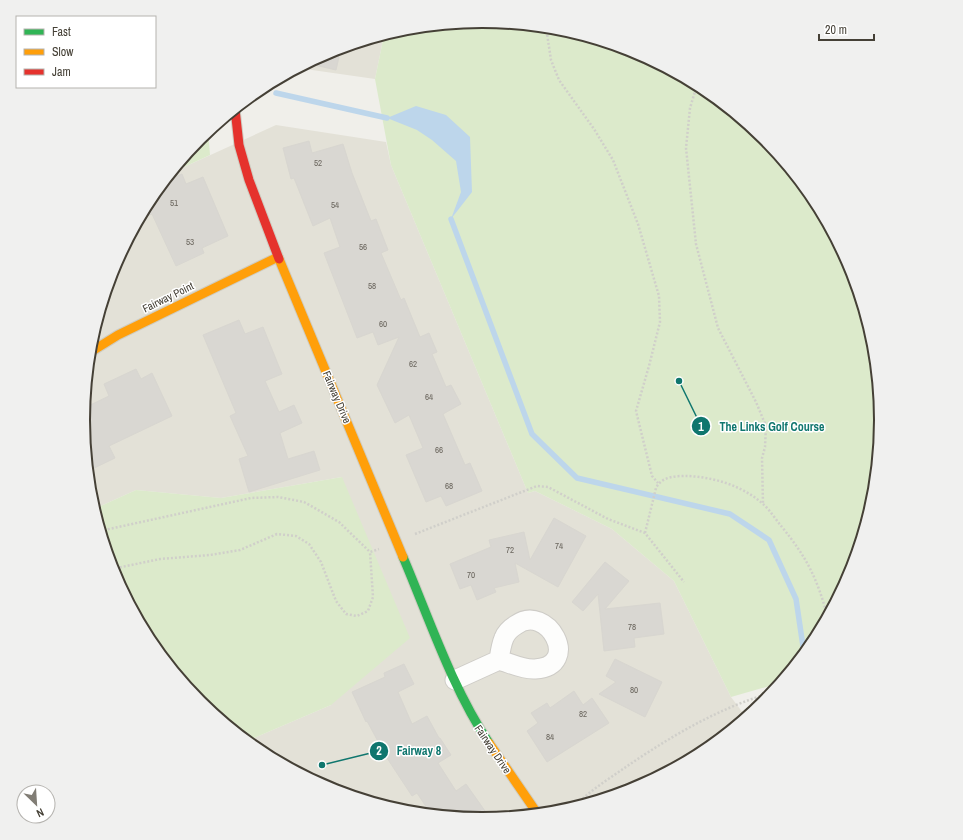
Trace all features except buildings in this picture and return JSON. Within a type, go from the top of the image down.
[{"type":"street","name":"Fairway Drive","points":[[236,115],[239,145],[249,180],[278,257],[455,680],[473,719],[534,809]]},
{"type":"street","name":"Fairway Point","points":[[96,348],[118,335],[278,257]]},
{"type":"street","points":[[455,680],[499,660]]},
{"type":"path","points":[[547,34],[551,60],[559,80],[594,129],[613,160],[638,224],[659,296],[660,322],[636,411],[652,476],[658,484]]},
{"type":"path","points":[[695,92],[690,108],[686,148],[696,244],[718,328],[756,402],[766,426],[765,447],[762,458],[763,504]]},
{"type":"path","points":[[645,533],[656,488],[658,484],[672,476],[706,477],[738,487],[763,504],[808,562],[822,594],[825,608]]},
{"type":"path","points":[[118,568],[160,559],[210,555],[240,550],[277,534],[296,536],[309,544],[321,562],[336,601],[346,614],[357,616],[368,611],[372,597],[370,552]]},
{"type":"path","points":[[581,799],[645,753],[725,710],[758,698]]},
{"type":"shaded area","points":[[383,40],[375,79],[306,69],[355,49]]},
{"type":"shaded area","points":[[276,125],[386,142],[391,165],[528,493],[535,491],[612,529],[674,581],[731,697],[743,713],[699,746],[655,772],[632,782],[583,799],[533,809],[507,811],[482,812],[430,809],[380,799],[331,782],[308,772],[253,738],[331,705],[342,477],[221,498],[136,490],[100,507],[93,471],[90,446],[90,394],[97,344],[110,294],[119,270],[142,224],[156,202],[182,168]]},
{"type":"green space","points":[[482,28],[507,29],[533,31],[583,41],[632,58],[655,68],[699,94],[720,109],[759,143],[792,181],[807,202],[821,224],[844,270],[860,319],[866,344],[873,394],[873,446],[866,496],[853,546],[844,570],[821,616],[807,638],[792,659],[769,686],[731,697],[674,581],[612,529],[535,491],[528,493],[391,165],[375,79],[383,40],[430,31]]},
{"type":"green space","points":[[209,139],[210,155],[182,168]]},
{"type":"green space","points":[[342,477],[410,638],[331,705],[253,738],[223,715],[204,697],[171,659],[156,638],[142,616],[119,570],[110,546],[100,507],[136,490],[221,498]]},
{"type":"water","points":[[416,106],[446,115],[470,137],[472,192],[451,219],[461,192],[456,161],[432,140],[417,130],[387,118]]},
{"type":"waterway","points":[[276,93],[387,118]]},
{"type":"waterway","points":[[451,219],[532,434],[577,478],[730,514],[769,540],[796,599],[803,644]]},
{"type":"traffic: fast","points":[[403,557],[452,676],[476,722],[489,743]]},
{"type":"traffic: slow","points":[[96,348],[118,335],[278,257]]},
{"type":"traffic: slow","points":[[279,259],[403,557]]},
{"type":"traffic: slow","points":[[489,743],[534,809]]},
{"type":"traffic: jam","points":[[236,115],[239,145],[249,180],[279,259]]},
{"type":"place","name":"The Links Golf Course","points":[[679,381]]},
{"type":"place","name":"Fairway 8","points":[[322,765]]}]
